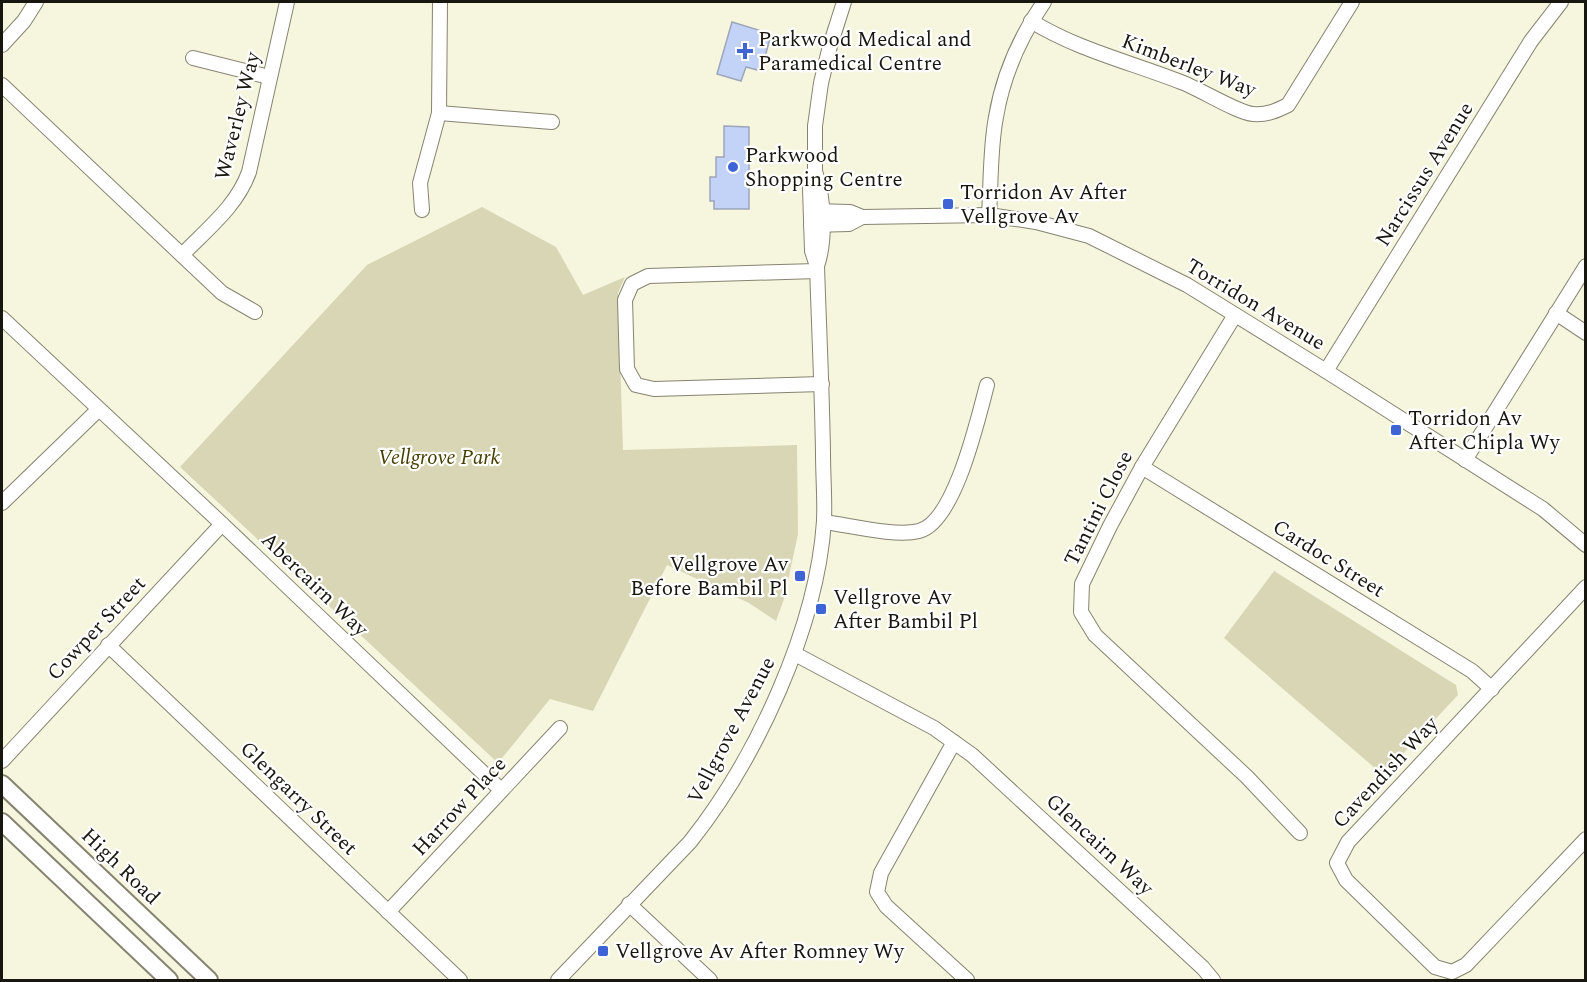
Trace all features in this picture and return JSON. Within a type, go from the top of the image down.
[{"type":"main road","name":"High Road","points":[[2,784],[209,981]]},
{"type":"main road","points":[[2,822],[169,981]]},
{"type":"street","points":[[2,45],[24,21],[36,2]]},
{"type":"street","name":"Waverley Way","points":[[182,255],[243,189],[249,172],[287,2]]},
{"type":"street","points":[[422,210],[420,183],[439,113],[440,2]]},
{"type":"street","points":[[828,2],[843,4]]},
{"type":"street","points":[[989,215],[995,119],[1017,46],[1044,2]]},
{"type":"street","name":"Kimberley Way","points":[[1031,21],[1050,33],[1103,56],[1182,82],[1251,114],[1271,113],[1288,105],[1352,2]]},
{"type":"street","name":"Narcissus Avenue","points":[[1326,371],[1531,41],[1562,2]]},
{"type":"street","name":"Vellgrove Avenue","points":[[558,981],[690,842],[706,821],[750,748],[795,654],[817,572],[824,522],[822,384],[817,269],[812,251],[816,218],[810,188],[815,170],[816,126],[821,83],[843,4]]},
{"type":"street","points":[[193,58],[269,77]]},
{"type":"street","points":[[2,85],[222,293],[255,312]]},
{"type":"street","points":[[439,113],[552,122]]},
{"type":"street","name":"Torridon Avenue","points":[[816,218],[850,212],[862,218],[989,215],[1036,222],[1089,236],[1187,285],[1326,371],[1543,509],[1586,545]]},
{"type":"street","points":[[1466,460],[1586,266]]},
{"type":"street","points":[[817,269],[648,276],[632,284],[625,300],[627,369],[636,385],[654,389],[822,384]]},
{"type":"street","points":[[1556,314],[1586,333]]},
{"type":"street","name":"Tantini Close","points":[[1235,315],[1142,467],[1110,526],[1082,584],[1081,612],[1095,635],[1246,777],[1300,833]]},
{"type":"street","name":"Abercairn Way","points":[[2,318],[501,790]]},
{"type":"street","points":[[824,522],[904,533],[922,531],[937,521],[966,462],[987,385]]},
{"type":"street","points":[[2,502],[98,410]]},
{"type":"street","name":"Cardoc Street","points":[[1142,467],[1472,670],[1491,688]]},
{"type":"street","name":"Cowper Street","points":[[2,761],[222,524]]},
{"type":"street","name":"Cavendish Way","points":[[1586,587],[1348,842],[1337,863],[1346,880],[1435,967],[1452,972],[1466,965],[1586,839]]},
{"type":"street","name":"Glengarry Street","points":[[108,645],[460,981]]},
{"type":"street","name":"Glencairn Way","points":[[795,654],[934,728],[972,755],[1203,968],[1213,981]]},
{"type":"street","name":"Harrow Place","points":[[388,912],[560,728]]},
{"type":"street","points":[[954,742],[881,873],[878,892],[886,906],[967,981]]},
{"type":"street","points":[[629,904],[710,981]]},
{"type":"green space","name":"Vellgrove Park","points":[[482,207],[556,247],[583,295],[625,277],[618,293],[623,450],[797,445],[798,534],[784,599],[776,621],[749,603],[667,565],[593,711],[550,699],[498,763],[180,467],[367,265]]},
{"type":"green space","points":[[1274,571],[1456,685],[1458,695],[1383,775],[1224,638]]},
{"type":"building","name":"Parkwood Medical and Paramedical Centre","points":[[732,22],[771,35],[761,71],[746,67],[741,81],[717,74]]},
{"type":"building","name":"Parkwood Shopping Centre","points":[[724,126],[749,127],[749,209],[714,209],[714,201],[710,201],[710,177],[716,177],[716,157],[724,157]]},
{"type":"place","name":"Parkwood Medical and Paramedical Centre","points":[[745,51]]},
{"type":"place","name":"Parkwood Shopping Centre","points":[[733,167]]},
{"type":"place","name":"Torridon Av After Vellgrove Av","points":[[948,204]]},
{"type":"place","name":"Torridon Av After Chipla Wy","points":[[1396,430]]},
{"type":"place","name":"Vellgrove Av Before Bambil Pl","points":[[800,576]]},
{"type":"place","name":"Vellgrove Av After Bambil Pl","points":[[821,609]]},
{"type":"place","name":"Vellgrove Av After Romney Wy","points":[[603,951]]}]
